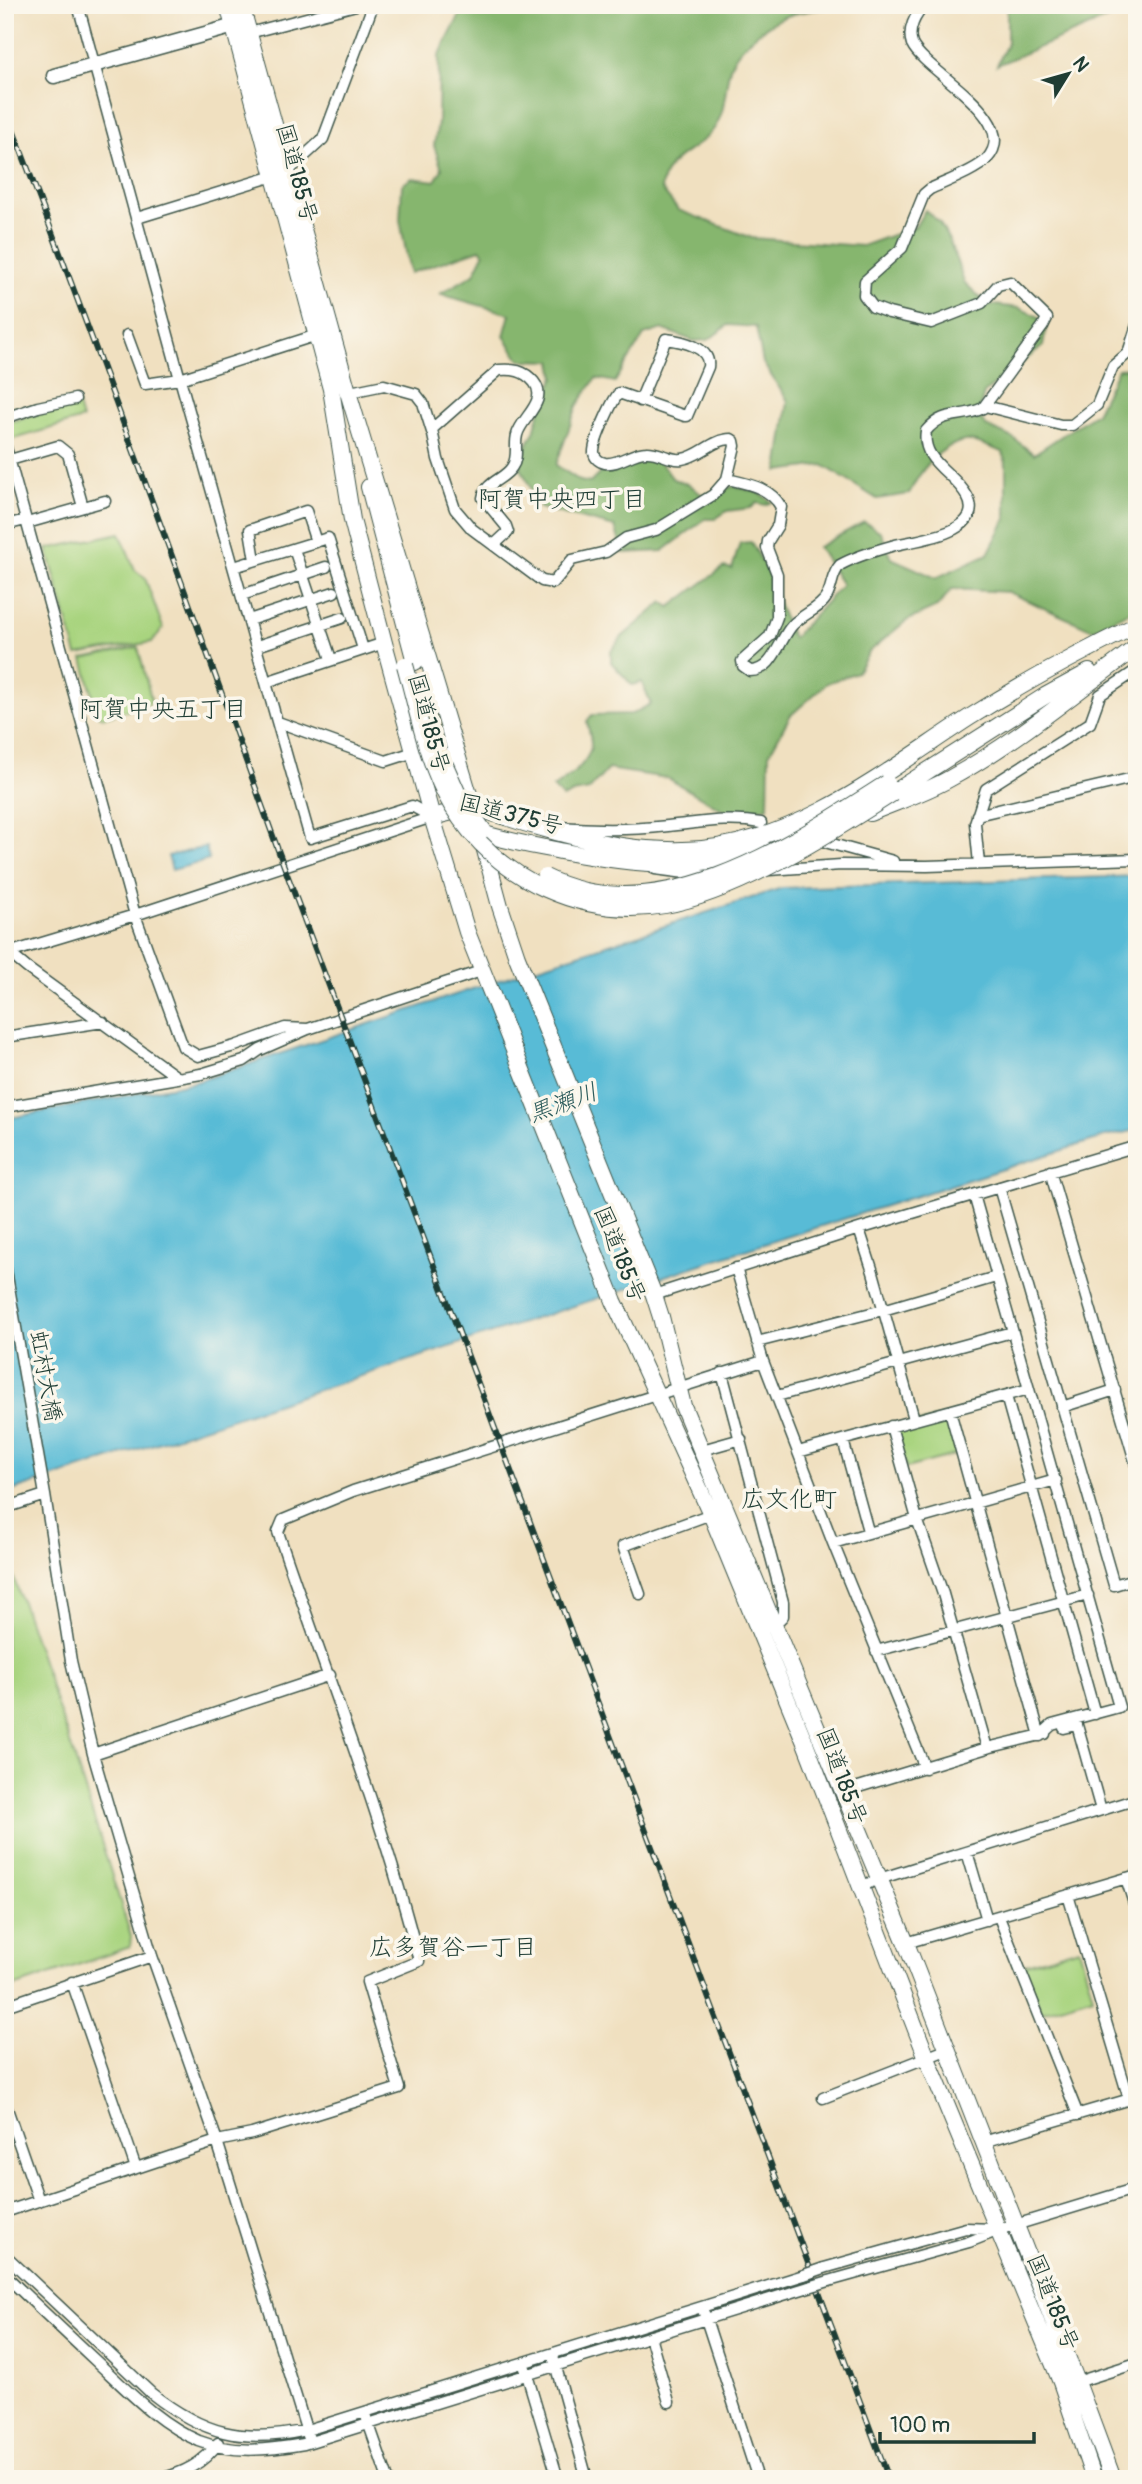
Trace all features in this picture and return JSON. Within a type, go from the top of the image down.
[{"type":"highway","name":"国道185号","points":[[228,5],[243,27]]},
{"type":"highway","name":"国道185号","points":[[241,5],[243,27],[341,395],[474,809],[499,906],[517,957],[653,1292],[677,1387],[906,1943],[1077,2382],[1112,2479]]},
{"type":"highway","name":"国道185号","points":[[281,174],[317,335],[341,395],[352,520],[432,817],[483,976],[614,1301],[711,1514],[806,1745],[927,2058],[1061,2382],[1094,2479]]},
{"type":"highway","points":[[341,395],[410,664],[429,752],[444,791],[462,821],[493,855],[529,881],[568,899],[639,908],[688,900],[786,857],[1137,626]]},
{"type":"highway","name":"国道375号","points":[[432,817],[474,809],[627,847],[650,850],[705,848],[760,836],[808,818],[1050,668],[1137,626]]},
{"type":"highway","points":[[890,788],[1045,696],[1137,646]]},
{"type":"highway","name":"国道375号","points":[[432,817],[480,833],[611,860],[679,865],[751,854],[824,832],[948,780],[980,760],[1137,646]]},
{"type":"main road","points":[[54,76],[243,27]]},
{"type":"street","points":[[78,5],[310,838],[412,806],[432,817]]},
{"type":"street","points":[[243,27],[356,5]]},
{"type":"street","points":[[137,218],[281,174],[323,139],[373,5]]},
{"type":"street","points":[[727,479],[762,489],[774,497],[781,507],[780,520],[767,548],[777,574],[777,617],[765,642],[742,661],[746,669],[756,671],[771,658],[797,620],[827,597],[834,572],[840,565],[895,545],[931,540],[955,529],[968,516],[970,501],[961,486],[929,454],[925,441],[926,431],[943,417],[975,412],[985,406],[1043,327],[1047,317],[1010,282],[1002,283],[982,303],[931,323],[873,307],[863,295],[865,281],[902,248],[924,194],[930,188],[983,163],[991,153],[995,141],[989,124],[977,106],[914,47],[910,32],[915,18],[925,5]]},
{"type":"street","points":[[985,406],[1068,427],[1072,425],[1097,405],[1113,366],[1128,353],[1137,325]]},
{"type":"street","points":[[127,335],[145,384],[180,379],[317,335]]},
{"type":"street","points":[[341,395],[384,385],[416,394],[423,403],[438,460],[456,509],[472,529],[542,581],[553,583],[572,560],[606,552],[626,538],[656,530],[713,495],[727,479],[735,446],[731,439],[681,460],[656,452],[641,452],[611,463],[602,463],[594,453],[619,393],[640,401],[687,416],[708,367],[706,355],[691,345],[666,339],[640,401]]},
{"type":"street","points":[[432,429],[499,370],[521,372],[537,385],[536,403],[517,435],[516,459],[512,468],[484,492],[484,498],[508,532],[495,544]]},
{"type":"street","points":[[5,418],[75,399]]},
{"type":"street","points":[[5,444],[135,915],[184,1047],[198,1056],[285,1028],[307,1029]]},
{"type":"street","points":[[10,460],[58,446],[68,454],[83,507]]},
{"type":"street","points":[[5,525],[105,501]]},
{"type":"street","points":[[255,560],[250,530],[306,511],[316,542]]},
{"type":"street","points":[[234,567],[328,538],[363,649]]},
{"type":"street","points":[[294,549],[331,659]]},
{"type":"street","points":[[242,595],[326,567]]},
{"type":"street","points":[[249,620],[334,592]]},
{"type":"street","points":[[257,646],[342,618]]},
{"type":"street","points":[[266,682],[383,643]]},
{"type":"street","points":[[979,864],[975,834],[977,815],[986,789],[1090,723],[1100,695],[1137,670]]},
{"type":"street","points":[[1127,676],[1137,685]]},
{"type":"street","points":[[278,722],[386,761],[414,752]]},
{"type":"street","points":[[977,815],[1137,777]]},
{"type":"street","points":[[7,953],[135,915],[432,817]]},
{"type":"street","points":[[504,818],[560,827],[610,830],[726,820],[761,823]]},
{"type":"street","points":[[825,842],[877,857],[927,866]]},
{"type":"street","points":[[611,860],[668,871],[732,876],[789,868],[841,865],[927,866],[1137,859]]},
{"type":"street","points":[[7,953],[177,1077]]},
{"type":"street","points":[[5,1107],[201,1074],[244,1061],[260,1050],[307,1029],[483,976]]},
{"type":"street","points":[[5,1037],[103,1022]]},
{"type":"street","points":[[653,1292],[1137,1146]]},
{"type":"street","points":[[1050,1171],[1137,1468]]},
{"type":"street","points":[[999,1187],[1114,1585],[1137,1578]]},
{"type":"street","points":[[974,1195],[1119,1707],[1052,1725],[1040,1736]]},
{"type":"street","points":[[859,1229],[914,1419]]},
{"type":"street","name":"虹村大橋","points":[[5,1264],[71,1661],[93,1754],[152,1956],[217,2141],[310,2442]]},
{"type":"street","points":[[736,1268],[762,1361],[925,1768]]},
{"type":"street","points":[[757,1342],[883,1310],[996,1277]]},
{"type":"street","points":[[777,1396],[1012,1332]]},
{"type":"street","points":[[5,2212],[217,2141],[252,2134],[399,2088],[368,1982],[419,1961],[330,1675],[310,1627],[278,1532],[283,1520],[353,1491],[762,1361]]},
{"type":"street","points":[[722,1373],[783,1602],[783,1616],[774,1625]]},
{"type":"street","points":[[798,1452],[1029,1389]]},
{"type":"street","points":[[1062,1407],[1115,1390]]},
{"type":"street","points":[[1006,1396],[1095,1714]]},
{"type":"street","points":[[950,1411],[1040,1736]]},
{"type":"street","points":[[891,1426],[987,1748]]},
{"type":"street","points":[[702,1450],[741,1438]]},
{"type":"street","points":[[843,1440],[867,1531]]},
{"type":"street","points":[[833,1543],[867,1531],[1056,1480]]},
{"type":"street","points":[[5,1508],[44,1495]]},
{"type":"street","points":[[640,1594],[623,1546],[711,1514]]},
{"type":"street","points":[[876,1651],[1088,1595]]},
{"type":"street","points":[[93,1754],[330,1675]]},
{"type":"street","points":[[842,1792],[987,1748],[1077,1725],[1101,1810]]},
{"type":"street","points":[[860,1887],[1137,1799]]},
{"type":"street","points":[[967,1852],[987,1920]]},
{"type":"street","points":[[906,1943],[1132,1877],[1137,1913]]},
{"type":"street","points":[[984,2142],[1133,2098],[1068,1895]]},
{"type":"street","points":[[999,1917],[1078,2115]]},
{"type":"street","points":[[5,2006],[152,1956]]},
{"type":"street","points":[[72,1982],[136,2168]]},
{"type":"street","points":[[822,2098],[946,2050]]},
{"type":"street","points":[[5,2103],[39,2201]]},
{"type":"street","points":[[8,2281],[146,2409],[178,2430],[217,2445],[248,2450],[279,2449],[310,2442],[829,2281],[970,2242],[999,2230],[1137,2188]]},
{"type":"street","points":[[5,2255],[174,2412],[221,2433],[242,2436],[307,2430],[824,2269],[966,2228],[999,2230]]},
{"type":"street","points":[[8,2281],[30,2278]]},
{"type":"street","points":[[702,2307],[758,2479]]},
{"type":"street","points":[[650,2336],[669,2402]]},
{"type":"street","points":[[604,2337],[608,2349]]},
{"type":"street","points":[[551,2354],[587,2479]]},
{"type":"street","points":[[523,2362],[558,2479]]},
{"type":"street","points":[[1077,2382],[1137,2363]]},
{"type":"street","points":[[365,2412],[388,2479]]},
{"type":"street","points":[[160,2479],[185,2472],[217,2445],[221,2433]]},
{"type":"green space","points":[[465,5],[848,5],[784,17],[760,31],[745,45],[730,68],[718,123],[706,138],[668,169],[661,189],[678,210],[752,238],[862,246],[915,227],[925,210],[939,222],[950,242],[964,282],[987,304],[1019,308],[1037,316],[1046,327],[1043,346],[984,393],[978,415],[986,426],[1013,438],[1034,454],[1096,413],[1118,369],[1133,368],[1137,355],[1137,608],[1093,630],[1008,592],[952,589],[937,607],[906,621],[870,651],[857,672],[827,683],[790,716],[769,754],[768,807],[732,815],[667,778],[608,769],[589,790],[563,798],[553,788],[577,770],[587,758],[591,744],[587,721],[592,715],[632,714],[651,704],[642,682],[632,685],[611,662],[611,651],[622,637],[663,602],[670,607],[724,567],[732,569],[740,543],[751,542],[769,576],[793,638],[842,585],[818,547],[864,522],[881,532],[891,558],[936,578],[988,554],[1006,519],[1006,464],[1003,452],[974,441],[965,441],[938,454],[918,477],[909,494],[877,499],[823,465],[778,471],[788,401],[763,363],[756,327],[728,325],[708,340],[694,341],[662,329],[644,335],[615,382],[596,378],[577,406],[556,465],[580,481],[590,483],[602,471],[614,470],[634,459],[657,458],[673,479],[690,485],[702,495],[734,486],[759,493],[772,502],[766,505],[757,503],[751,508],[727,511],[715,519],[705,519],[663,551],[623,553],[615,527],[540,508],[520,466],[542,403],[555,377],[552,361],[520,360],[504,336],[510,314],[440,294],[474,274],[484,254],[480,249],[410,273],[400,220],[402,185],[412,178],[435,181],[442,169],[434,146],[438,123],[439,56]]},
{"type":"green space","points":[[1007,5],[1137,6],[997,65],[1007,44]]},
{"type":"green space","points":[[77,403],[82,419],[11,440],[7,425],[10,422]]},
{"type":"green space","points":[[120,533],[135,570],[145,578],[163,628],[152,642],[77,655],[47,549]]},
{"type":"green space","points":[[138,647],[151,699],[149,704],[104,717],[98,715],[83,659]]},
{"type":"green space","points":[[944,1416],[948,1419],[958,1454],[906,1468],[896,1433],[898,1429]]},
{"type":"green space","points":[[5,1552],[72,1749],[131,1936],[130,1947],[5,1990]]},
{"type":"green space","points":[[1079,1948],[1093,1996],[1041,2012],[1023,1965]]},
{"type":"water","points":[[206,847],[209,860],[172,870],[168,856]]},
{"type":"water","name":"黒瀬川","points":[[1137,876],[1137,1130],[1104,1137],[729,1255],[5,1493],[5,1119],[196,1082],[782,888]]},
{"type":"railway","points":[[5,109],[110,386],[278,850],[889,2479]]},
{"type":"district","name":"阿賀中央四丁目","points":[[562,499]]},
{"type":"district","name":"阿賀中央五丁目","points":[[163,709]]},
{"type":"district","name":"広文化町","points":[[789,1499]]},
{"type":"district","name":"広多賀谷一丁目","points":[[453,1947]]}]
